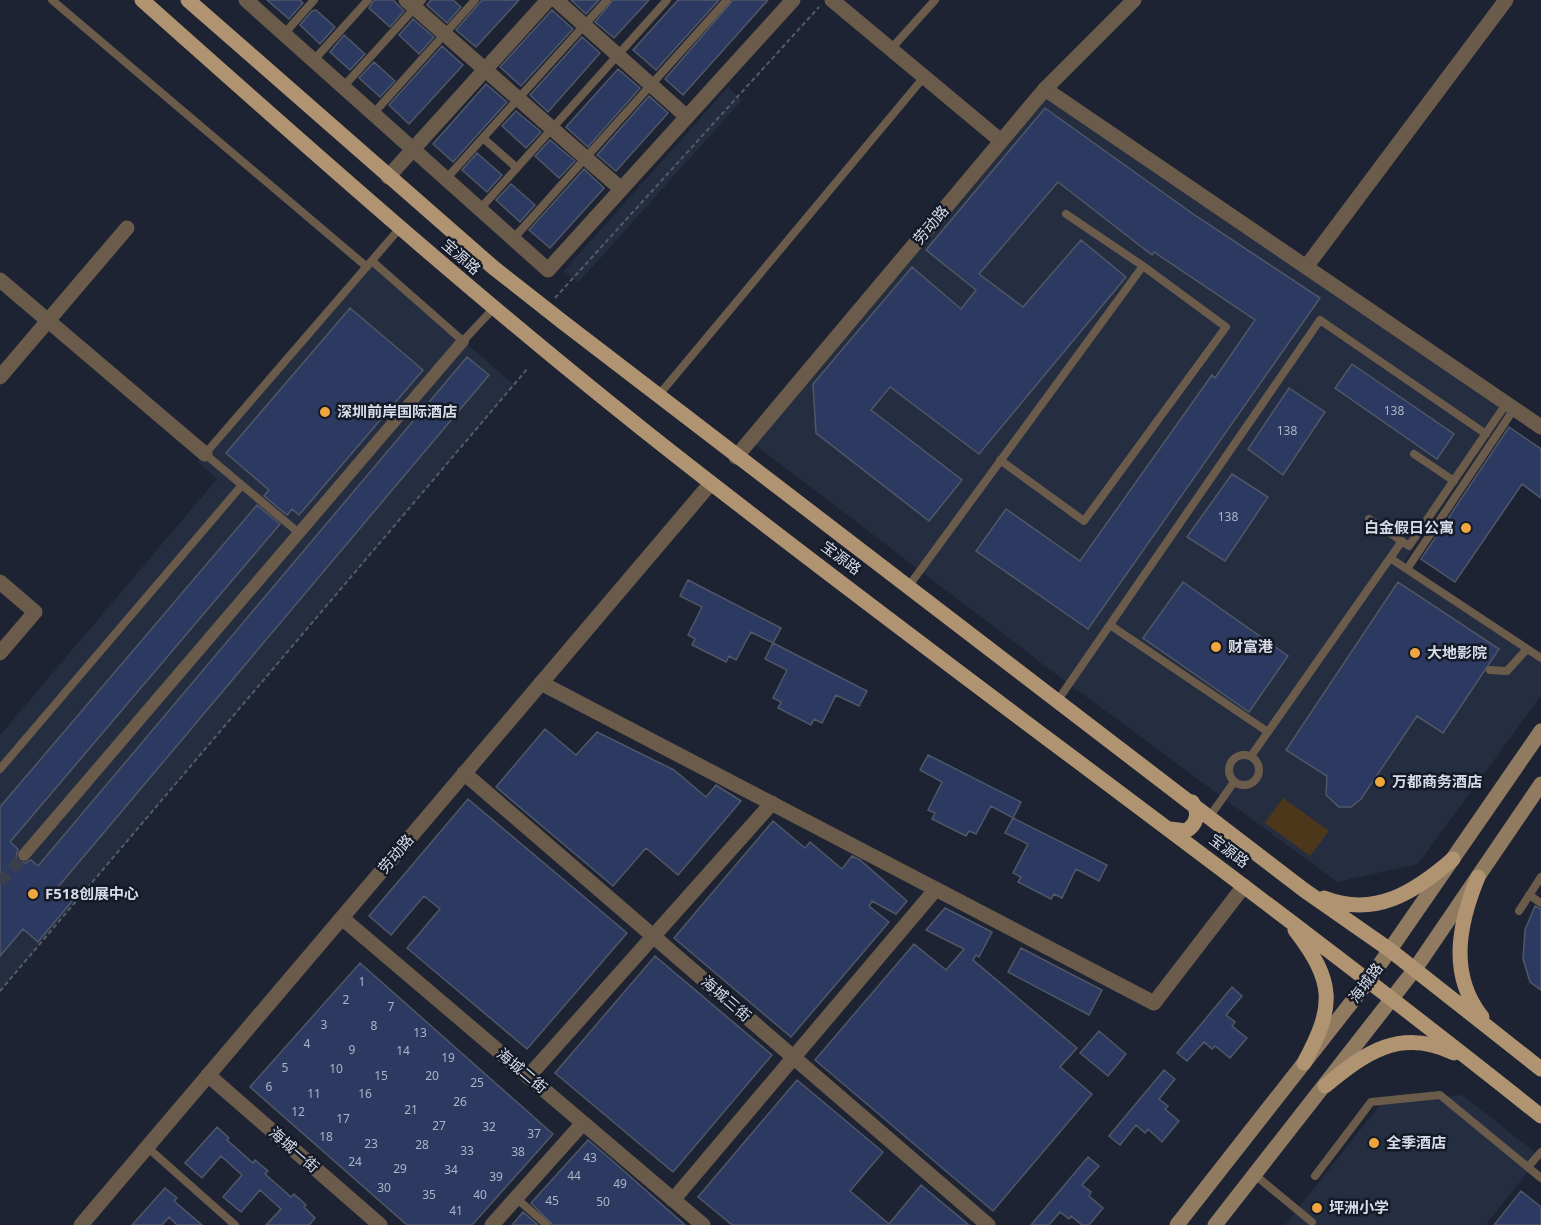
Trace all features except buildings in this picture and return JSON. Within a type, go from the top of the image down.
[{"type":"main road","name":"宝源路","points":[[142,0],[493,309],[711,483],[1393,998],[1541,1116]]},
{"type":"main road","name":"宝源路","points":[[188,0],[388,177],[546,309],[736,457],[1192,802],[1304,890],[1415,969],[1541,1069]]},
{"type":"main road","name":"海城路","points":[[1177,1225],[1369,980],[1541,731]]},
{"type":"main road","name":"海城路","points":[[1215,1225],[1415,969],[1541,784]]},
{"type":"main road","points":[[1170,829],[1186,831],[1195,823],[1197,812],[1192,802]]},
{"type":"main road","points":[[1304,890],[1335,902],[1359,906],[1378,905],[1411,892],[1453,859]]},
{"type":"main road","points":[[1478,877],[1462,923],[1460,968],[1466,990],[1477,1011],[1495,1033]]},
{"type":"main road","points":[[1284,916],[1310,950],[1326,984],[1327,1002],[1322,1023],[1304,1063]]},
{"type":"main road","points":[[1324,1086],[1372,1051],[1407,1042],[1442,1047],[1472,1061]]},
{"type":"street","points":[[388,177],[548,0]]},
{"type":"street","points":[[556,0],[687,117]]},
{"type":"street","points":[[253,2],[284,34],[548,270],[793,0]]},
{"type":"street","points":[[832,0],[1001,141]]},
{"type":"street","name":"劳动路","points":[[736,457],[1045,89],[1134,0]]},
{"type":"street","points":[[1306,267],[1506,0]]},
{"type":"street","points":[[414,3],[444,34],[621,189]]},
{"type":"street","points":[[1045,89],[1541,428]]},
{"type":"street","points":[[0,376],[127,228]]},
{"type":"street","points":[[0,280],[205,454]]},
{"type":"street","points":[[24,855],[463,341]]},
{"type":"street","name":"劳动路","points":[[83,1224],[711,483]]},
{"type":"street","points":[[0,582],[36,612],[0,653]]},
{"type":"street","points":[[541,683],[1154,1003],[1244,886]]},
{"type":"street","name":"海城三街","points":[[464,774],[988,1225]]},
{"type":"street","points":[[528,1077],[772,803]]},
{"type":"street","points":[[673,1200],[936,889]]},
{"type":"street","name":"海城二街","points":[[342,918],[703,1225]]},
{"type":"street","name":"海城一街","points":[[208,1075],[380,1225]]},
{"type":"street","points":[[492,1225],[583,1123]]},
{"type":"lane","points":[[52,0],[463,341],[493,309]]},
{"type":"lane","points":[[284,34],[314,0]]},
{"type":"lane","points":[[314,61],[368,0]]},
{"type":"lane","points":[[373,114],[475,0]]},
{"type":"lane","points":[[446,179],[607,0]]},
{"type":"lane","points":[[480,209],[668,0]]},
{"type":"lane","points":[[513,239],[727,0]]},
{"type":"lane","points":[[891,49],[935,0]]},
{"type":"lane","points":[[343,87],[414,3]]},
{"type":"lane","points":[[658,396],[924,77]]},
{"type":"lane","points":[[483,138],[517,168]]},
{"type":"lane","points":[[1000,460],[1084,521],[1226,327],[1143,266],[1066,214]]},
{"type":"lane","points":[[299,533],[205,454],[400,228]]},
{"type":"lane","points":[[908,587],[1143,266]]},
{"type":"lane","points":[[1058,700],[1320,320],[1486,434]]},
{"type":"lane","points":[[1369,519],[1409,546],[1486,434],[1510,406]]},
{"type":"lane","points":[[1407,569],[1510,406]]},
{"type":"lane","points":[[1413,454],[1454,481]]},
{"type":"lane","points":[[0,769],[242,485]]},
{"type":"lane","points":[[1251,756],[1402,541]]},
{"type":"lane","points":[[1390,558],[1541,658]]},
{"type":"lane","points":[[1110,625],[1268,732]]},
{"type":"lane","points":[[1490,670],[1501,673],[1513,668],[1527,649]]},
{"type":"lane","points":[[1242,755],[1251,756],[1257,764],[1257,778],[1249,784],[1234,782],[1228,770],[1231,762],[1242,755]]},
{"type":"lane","points":[[1210,816],[1234,782]]},
{"type":"lane","points":[[1519,911],[1541,877]]},
{"type":"lane","points":[[1529,895],[1541,903]]},
{"type":"lane","points":[[1315,1176],[1371,1102],[1440,1095],[1541,1178]]},
{"type":"lane","points":[[147,1147],[236,1225]]},
{"type":"lane","points":[[1528,1167],[1541,1152]]},
{"type":"lane","points":[[1255,1175],[1312,1222]]},
{"type":"lane","points":[[516,1198],[547,1225]]},
{"type":"path","points":[[546,309],[825,0]]},
{"type":"path","points":[[0,991],[528,368]]},
{"type":"shaded area","points":[[728,87],[742,100],[578,283],[564,271]]},
{"type":"shaded area","points":[[1045,89],[1510,407],[1402,565],[1541,658],[1541,696],[1418,864],[1337,882],[1061,678],[750,441]]},
{"type":"shaded area","points":[[372,261],[514,385],[0,991],[0,735],[217,479],[198,462]]},
{"type":"shaded area","points":[[1283,798],[1329,831],[1310,856],[1265,823]]},
{"type":"shaded area","points":[[1462,1095],[1540,1156],[1486,1225],[1285,1225],[1380,1105]]},
{"type":"tunnel","points":[[0,883],[24,855]]},
{"type":"place","name":"深圳前岸国际酒店","points":[[325,412]]},
{"type":"place","name":"白金假日公寓","points":[[1466,528]]},
{"type":"place","name":"财富港","points":[[1216,647]]},
{"type":"place","name":"大地影院","points":[[1415,653]]},
{"type":"place","name":"万都商务酒店","points":[[1380,782]]},
{"type":"place","name":"F518创展中心","points":[[33,894]]},
{"type":"place","name":"全季酒店","points":[[1374,1143]]},
{"type":"place","name":"坪洲小学","points":[[1317,1208]]}]
